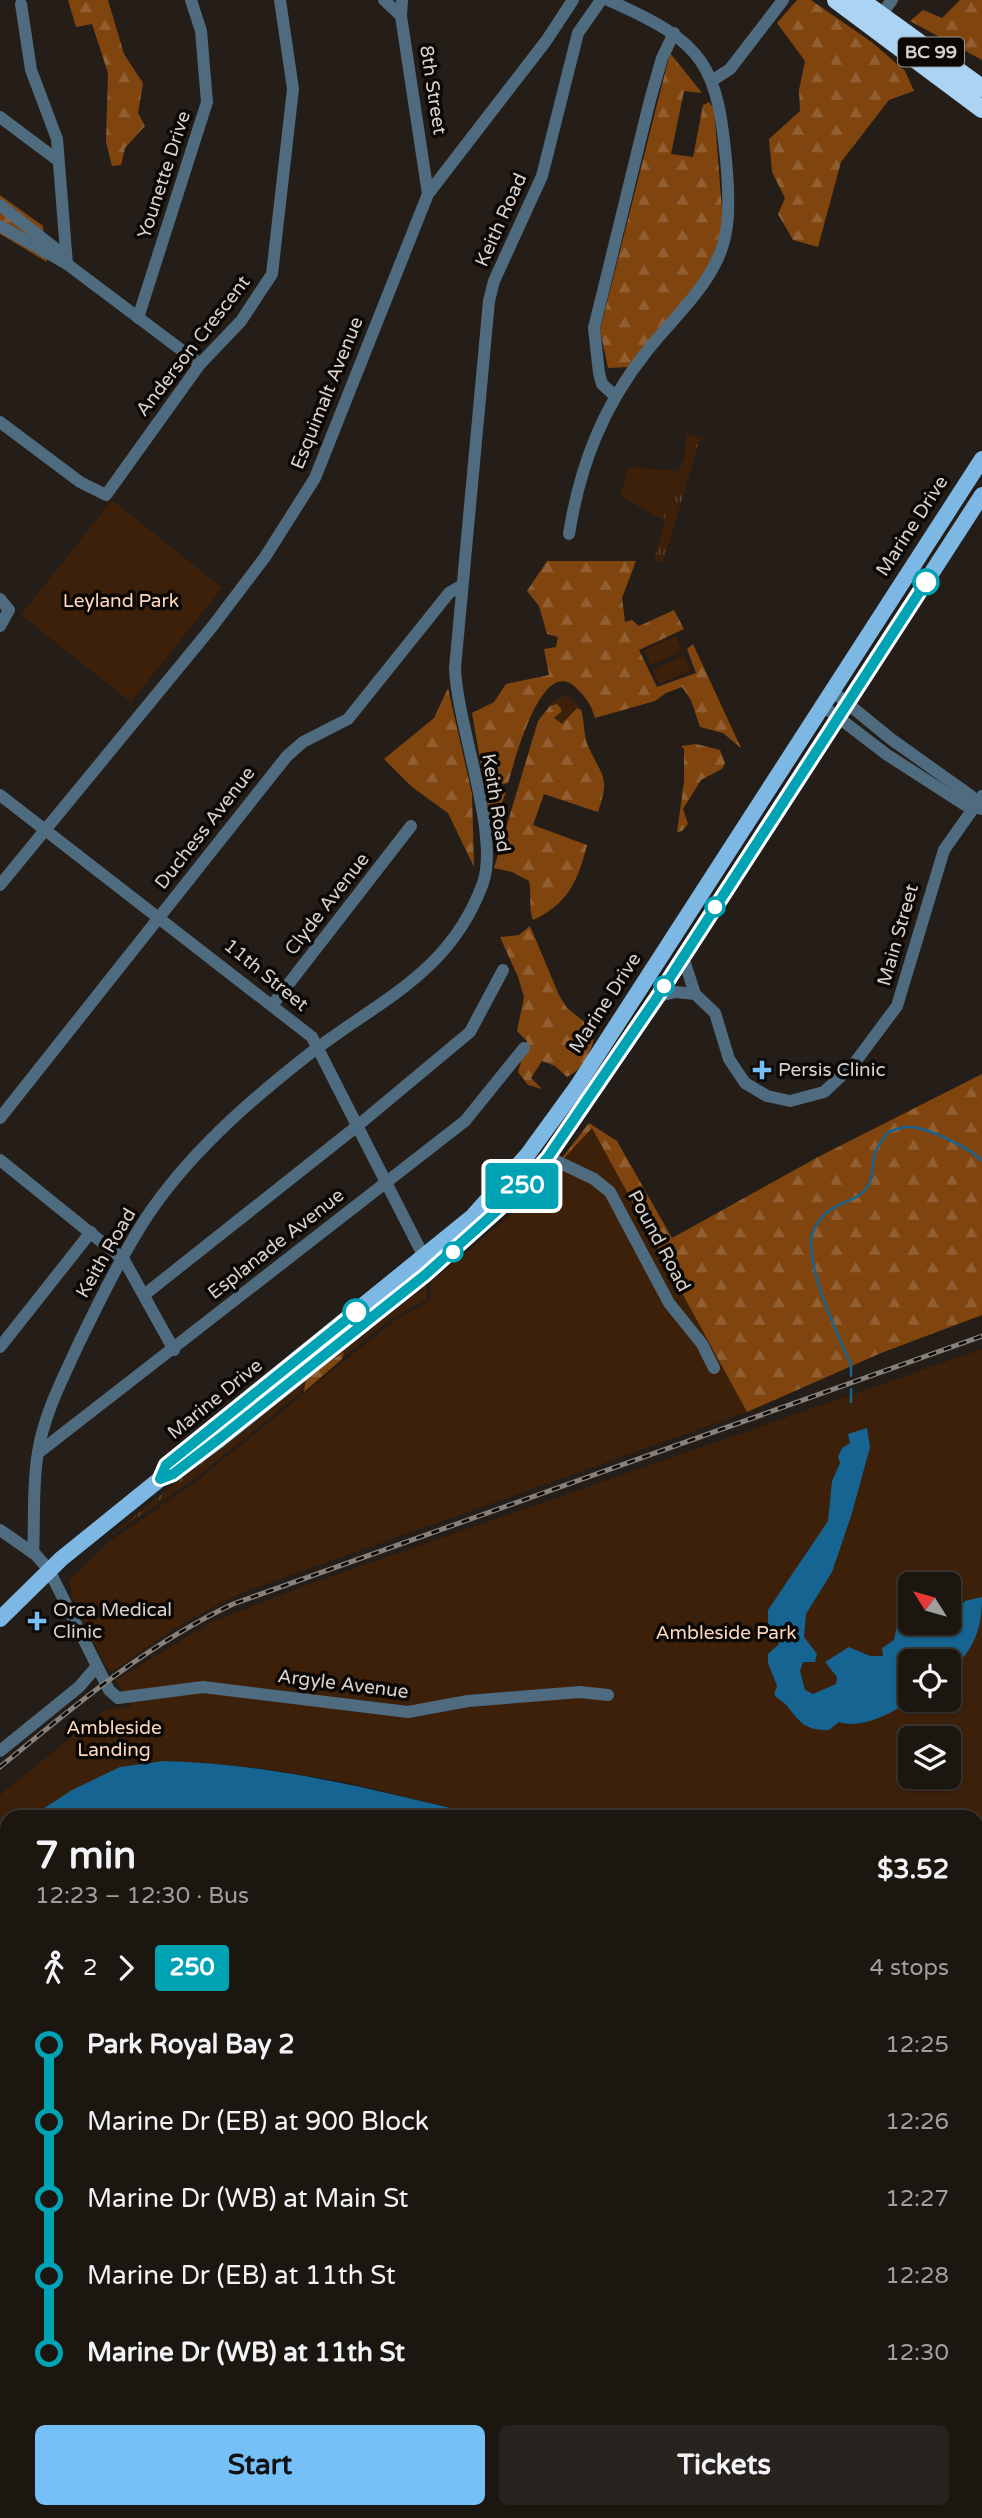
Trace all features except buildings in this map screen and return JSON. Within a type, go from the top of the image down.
[{"type":"highway","name":"BC 99","points":[[836,0],[876,21],[982,88]]},
{"type":"highway","name":"BC 99","points":[[860,0],[876,21],[982,108]]},
{"type":"main road","name":"Marine Drive","points":[[160,1479],[166,1465],[424,1257],[488,1201],[542,1136],[982,459]]},
{"type":"main road","name":"Marine Drive","points":[[0,1619],[49,1570],[160,1479],[173,1474],[220,1438],[425,1275],[509,1200],[548,1157],[658,996],[982,495]]},
{"type":"main road","points":[[542,1136],[548,1157]]},
{"type":"street","name":"Younette Drive","points":[[138,318],[207,102],[201,31],[191,0]]},
{"type":"street","name":"Anderson Crescent","points":[[0,422],[80,482],[106,495],[201,363],[241,321],[272,274],[293,89],[279,0]]},
{"type":"street","points":[[384,0],[401,16]]},
{"type":"street","name":"8th Street","points":[[402,0],[401,16],[428,194]]},
{"type":"street","points":[[569,534],[581,471],[614,395],[710,274],[722,248],[727,225],[729,194],[723,122],[713,80],[691,49],[674,33],[647,17],[608,0]]},
{"type":"street","points":[[713,80],[730,69],[783,0]]},
{"type":"street","points":[[876,21],[892,0]]},
{"type":"street","points":[[22,4],[31,70],[57,139],[66,260]]},
{"type":"street","points":[[575,5],[647,17]]},
{"type":"street","name":"Esquimalt Avenue","points":[[0,885],[212,627],[265,557],[315,478],[428,194],[575,5]]},
{"type":"street","name":"Keith Road","points":[[575,5],[579,33]]},
{"type":"street","name":"Keith Road","points":[[33,1553],[38,1453],[64,1376],[102,1296],[144,1222],[223,1129],[257,1095],[432,965],[461,927],[483,881],[486,864],[482,821],[455,685],[461,586],[489,300],[494,281],[542,176],[579,33],[597,7]]},
{"type":"street","points":[[614,395],[602,384],[598,373],[594,328],[650,100],[662,58],[674,33]]},
{"type":"street","points":[[0,117],[57,159]]},
{"type":"street","points":[[0,205],[138,318],[201,363]]},
{"type":"street","points":[[0,226],[66,260]]},
{"type":"street","name":"Duchess Avenue","points":[[0,1118],[287,756],[303,742],[348,719],[449,593],[461,586]]},
{"type":"street","points":[[0,599],[9,610],[0,626]]},
{"type":"street","points":[[831,690],[891,739],[980,803]]},
{"type":"street","points":[[822,705],[886,754],[965,805],[980,803]]},
{"type":"street","name":"11th Street","points":[[0,794],[312,1037],[424,1257]]},
{"type":"street","name":"Main Street","points":[[683,957],[695,994],[715,1013],[729,1059],[746,1083],[767,1096],[790,1101],[812,1097],[832,1088],[897,1006],[944,850],[980,803]]},
{"type":"street","name":"Clyde Avenue","points":[[273,1004],[411,826]]},
{"type":"street","points":[[144,1295],[356,1127],[470,1031],[503,970]]},
{"type":"street","points":[[658,996],[676,992],[695,994]]},
{"type":"street","name":"Esplanade Avenue","points":[[38,1453],[174,1350],[384,1182],[465,1121],[524,1048]]},
{"type":"street","name":"Pound Road","points":[[548,1157],[594,1179],[611,1192],[669,1303],[702,1344],[714,1368]]},
{"type":"street","points":[[0,1160],[124,1260],[174,1350]]},
{"type":"street","points":[[0,1347],[91,1232]]},
{"type":"street","points":[[0,1530],[33,1553],[49,1570],[97,1666],[79,1687],[0,1751]]},
{"type":"street","name":"Argyle Avenue","points":[[97,1666],[115,1696],[123,1698],[203,1687],[408,1712],[468,1701],[580,1692],[608,1695]]},
{"type":"green space","points":[[68,0],[108,0],[124,54],[143,83],[138,113],[145,126],[125,148],[121,165],[112,166],[106,142],[108,73],[92,24],[76,27]]},
{"type":"green space","points":[[797,0],[811,0],[873,43],[905,71],[914,91],[889,100],[841,162],[818,247],[793,240],[778,214],[785,198],[772,172],[769,139],[800,111],[799,90],[805,61],[777,23]]},
{"type":"green space","points":[[960,0],[982,0],[982,60],[910,21],[923,10],[942,18]]},
{"type":"green space","points":[[670,53],[702,93],[684,91],[671,154],[693,157],[703,105],[709,102],[714,109],[723,222],[708,270],[629,367],[608,368],[600,330]]},
{"type":"green space","points":[[0,195],[43,226],[47,262],[0,234]]},
{"type":"green space","points":[[687,434],[704,438],[698,445],[663,563],[654,560],[665,522],[661,513],[669,507],[678,471],[686,473],[695,444],[685,443]]},
{"type":"green space","points":[[685,443],[696,444],[686,473],[678,471],[685,456]]},
{"type":"green space","points":[[628,467],[678,471],[669,507],[662,510],[665,521],[620,496]]},
{"type":"green space","name":"Leyland Park","points":[[112,500],[222,588],[131,702],[21,615]]},
{"type":"green space","points":[[547,561],[636,561],[622,598],[625,622],[632,620],[639,626],[674,610],[684,629],[639,650],[657,687],[696,673],[687,649],[693,644],[741,748],[723,733],[700,727],[691,700],[682,687],[655,701],[595,718],[581,693],[574,686],[562,681],[550,687],[530,717],[508,783],[485,789],[472,713],[494,702],[506,684],[549,675],[544,649],[556,647],[558,637],[547,634],[539,606],[527,591]]},
{"type":"green space","points":[[676,636],[682,651],[651,665],[644,650]]},
{"type":"green space","points":[[684,655],[691,670],[659,684],[653,670]]},
{"type":"green space","points":[[448,688],[472,794],[474,867],[448,813],[412,787],[384,759],[434,718]]},
{"type":"green space","points":[[565,695],[572,698],[581,710],[577,708],[562,724],[554,718],[550,706],[538,721],[553,701]]},
{"type":"green space","points":[[557,704],[562,711],[554,718],[562,724],[577,708],[581,710],[587,744],[601,772],[604,791],[598,812],[544,794],[533,825],[587,845],[580,870],[570,890],[555,907],[533,920],[529,881],[512,872],[494,868],[538,721],[550,706]]},
{"type":"green space","points":[[696,744],[720,750],[725,763],[722,769],[701,780],[683,809],[688,824],[682,831],[677,832],[684,782],[684,749],[681,746]]},
{"type":"green space","points":[[506,792],[493,827],[491,829],[487,799]]},
{"type":"green space","points":[[530,926],[567,1008],[596,1031],[587,1058],[579,1069],[567,1077],[555,1066],[542,1061],[531,1078],[542,1089],[528,1085],[518,1072],[527,1041],[517,1031],[524,997],[500,937],[519,935]]},
{"type":"green space","points":[[982,1074],[982,1315],[881,1353],[747,1412],[700,1335],[562,1158],[589,1123],[617,1141],[672,1238],[818,1157]]},
{"type":"green space","points":[[592,1128],[747,1412],[249,1590],[179,1626],[114,1671],[107,1669],[74,1603],[69,1580],[109,1542],[194,1483],[391,1323],[430,1300],[431,1282],[514,1212]]},
{"type":"green space","points":[[426,1282],[427,1299],[388,1321],[196,1478],[107,1538]]},
{"type":"green space","name":"Ambleside Park","points":[[982,1349],[982,1810],[459,1810],[347,1782],[260,1768],[164,1761],[39,1810],[0,1810],[0,1795],[105,1710],[131,1707],[116,1680],[212,1622],[301,1587]]},
{"type":"green space","points":[[344,1352],[342,1359],[304,1392],[306,1378]]},
{"type":"water","points":[[867,1428],[870,1447],[832,1572],[806,1614],[804,1637],[817,1654],[815,1662],[803,1662],[800,1671],[805,1690],[813,1694],[836,1684],[837,1677],[825,1662],[849,1647],[870,1656],[883,1656],[882,1648],[894,1640],[898,1619],[898,1635],[961,1635],[961,1606],[965,1601],[982,1597],[980,1619],[975,1638],[961,1660],[961,1649],[898,1649],[898,1708],[868,1722],[839,1722],[829,1730],[814,1729],[800,1721],[774,1694],[777,1686],[768,1663],[768,1654],[779,1644],[768,1623],[768,1610],[828,1521],[832,1481],[840,1463],[838,1457],[842,1448],[850,1443],[848,1434]]},
{"type":"water","points":[[164,1761],[245,1767],[325,1780],[458,1810],[41,1810],[72,1790],[120,1767]]},
{"type":"waterway","points":[[851,1376],[851,1365],[826,1306],[812,1258],[811,1239],[817,1224],[830,1210],[866,1189],[870,1182],[876,1150],[888,1132],[907,1127],[928,1131],[959,1145],[982,1161]]},
{"type":"waterway","points":[[851,1389],[851,1402]]},
{"type":"railway","points":[[0,1767],[112,1678],[170,1638],[233,1604],[982,1336]]},
{"type":"bus line","name":"250","points":[[356,1312],[166,1465],[160,1479],[173,1474],[220,1438],[425,1275],[509,1200],[548,1157],[658,996],[926,582]]},
{"type":"place","name":"Persis Clinic","points":[[762,1070]]},
{"type":"place","name":"Orca Medical Clinic","points":[[37,1621]]},
{"type":"park label","name":"Ambleside Landing","points":[[114,1739]]}]
